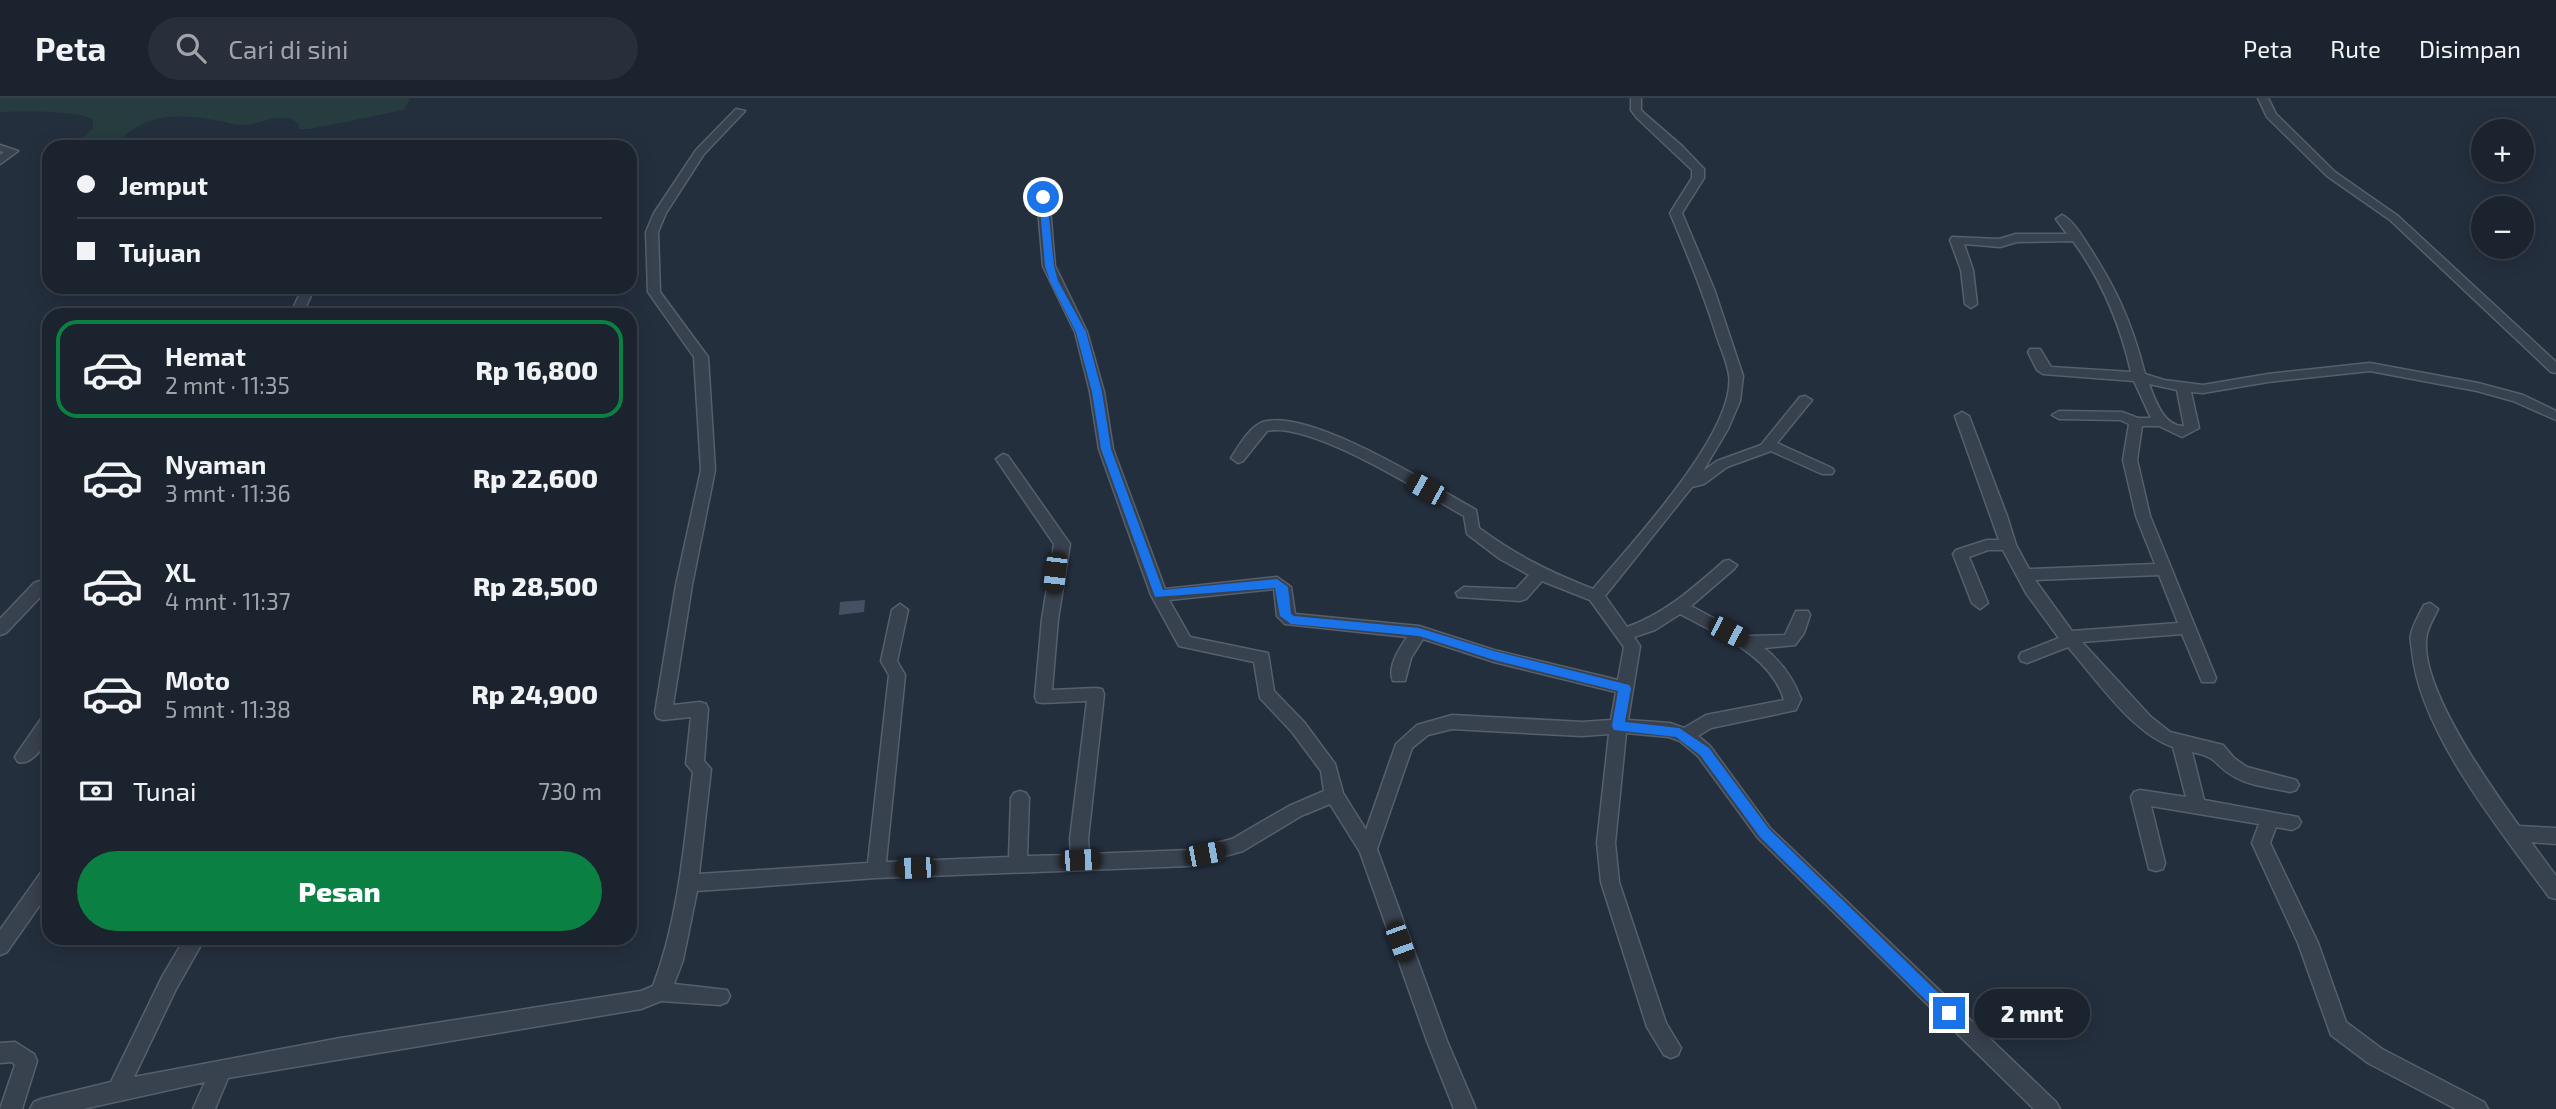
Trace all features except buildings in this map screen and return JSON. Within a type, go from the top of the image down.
[{"type":"street","points":[[1596,596],[1687,483],[1713,444],[1737,386],[1708,289],[1678,224],[1676,213],[1698,178],[1698,169],[1641,116],[1636,110],[1636,98]]},
{"type":"street","points":[[2263,98],[2271,115],[2331,174],[2394,218],[2556,369]]},
{"type":"street","points":[[661,992],[673,960],[689,883],[702,769],[695,764],[700,709],[663,713],[684,585],[708,470],[705,402],[699,353],[653,289],[652,232],[660,213],[700,152],[740,111]]},
{"type":"street","points":[[0,148],[12,151],[0,162]]},
{"type":"street","points":[[1043,197],[1049,266],[1081,332],[1097,392],[1106,449],[1159,594],[1185,642],[1262,657],[1266,693],[1298,727],[1329,769],[1334,795],[1368,849],[1437,1041],[1465,1109]]},
{"type":"street","points":[[2062,219],[2102,272],[2115,296],[2131,341],[2139,377],[2160,422]]},
{"type":"street","points":[[1971,304],[1967,270],[1956,240],[2000,243],[2016,238],[2077,237]]},
{"type":"street","points":[[2035,352],[2042,367],[2048,371],[2139,377],[2184,388],[2211,389],[2268,378],[2370,367],[2478,387],[2518,398],[2556,416]]},
{"type":"street","points":[[2059,415],[2122,416],[2136,422],[2160,422],[2179,431],[2187,431],[2192,428],[2183,397],[2184,388]]},
{"type":"street","points":[[1687,483],[1699,481],[1722,464],[1769,445],[1805,400]]},
{"type":"street","points":[[1962,416],[2000,516],[2008,545],[2023,575],[2069,638],[2156,732],[2181,743],[2217,750],[2228,763],[2242,773],[2290,785]]},
{"type":"street","points":[[2136,422],[2130,460],[2145,523],[2208,678]]},
{"type":"street","points":[[1238,457],[1259,432],[1269,425],[1292,427],[1316,434],[1403,476],[1471,514],[1472,530],[1505,555],[1539,574],[1596,596],[1626,634],[1632,646],[1618,726],[1606,843],[1610,882],[1657,1027],[1671,1048]]},
{"type":"street","points":[[1769,445],[1827,471]]},
{"type":"street","points":[[1003,459],[1062,544],[1051,608],[1043,698],[1095,693],[1079,839],[1080,860]]},
{"type":"street","points":[[1980,603],[1961,554],[1987,545],[2008,545]]},
{"type":"street","points":[[1626,634],[1649,626],[1680,607],[1729,565]]},
{"type":"street","points":[[2023,575],[2164,569]]},
{"type":"street","points":[[1464,593],[1520,595],[1539,574]]},
{"type":"street","points":[[1159,594],[1277,583],[1283,587],[1285,616],[1291,620],[1419,632],[1494,656],[1625,688]]},
{"type":"street","points":[[0,629],[42,588]]},
{"type":"street","points":[[1680,607],[1747,642],[1790,687],[1792,702],[1786,706],[1706,722],[1686,736]]},
{"type":"street","points":[[2430,609],[2419,628],[2419,654],[2422,672],[2435,708],[2450,738],[2556,891]]},
{"type":"street","points":[[876,870],[897,674],[890,661],[900,610]]},
{"type":"street","points":[[1747,642],[1789,641],[1796,634],[1802,615]]},
{"type":"street","points":[[2027,657],[2069,638],[2189,628]]},
{"type":"street","points":[[1399,677],[1405,650],[1419,632]]},
{"type":"street","points":[[1368,849],[1405,744],[1423,730],[1452,722],[1582,729],[1618,726],[1670,730],[1686,736],[1704,751],[1764,833],[2049,1109]]},
{"type":"street","points":[[24,757],[42,731]]},
{"type":"street","points":[[2181,743],[2197,806]]},
{"type":"street","points":[[689,883],[876,870],[1080,860],[1189,858],[1222,851],[1252,839],[1295,811],[1334,795]]},
{"type":"street","points":[[2156,863],[2140,797],[2292,822]]},
{"type":"street","points":[[1018,863],[1020,798]]},
{"type":"street","points":[[2270,820],[2261,844],[2308,943],[2338,1028],[2375,1056],[2477,1109]]},
{"type":"street","points":[[2516,834],[2556,836]]},
{"type":"street","points":[[0,946],[41,897]]},
{"type":"street","points":[[118,1089],[169,983],[191,945]]},
{"type":"street","points":[[41,1109],[82,1103],[118,1089],[221,1069],[641,1000],[661,992],[720,996]]},
{"type":"street","points":[[0,1053],[15,1052],[27,1061],[12,1109]]},
{"type":"street","points":[[204,1109],[221,1069]]},
{"type":"green space","points":[[0,98],[410,98],[404,110],[310,129],[299,129],[299,124],[284,118],[241,125],[176,117],[150,121],[121,140],[80,140],[93,128],[93,120],[76,114],[0,112]]},
{"type":"route","points":[[1043,197],[1049,266],[1081,332],[1097,392],[1101,431],[1106,449],[1159,594],[1277,583],[1283,587],[1285,616],[1291,620],[1419,632],[1494,656],[1625,688],[1618,726],[1670,730],[1686,736],[1704,751],[1764,833],[1949,1013]]}]
